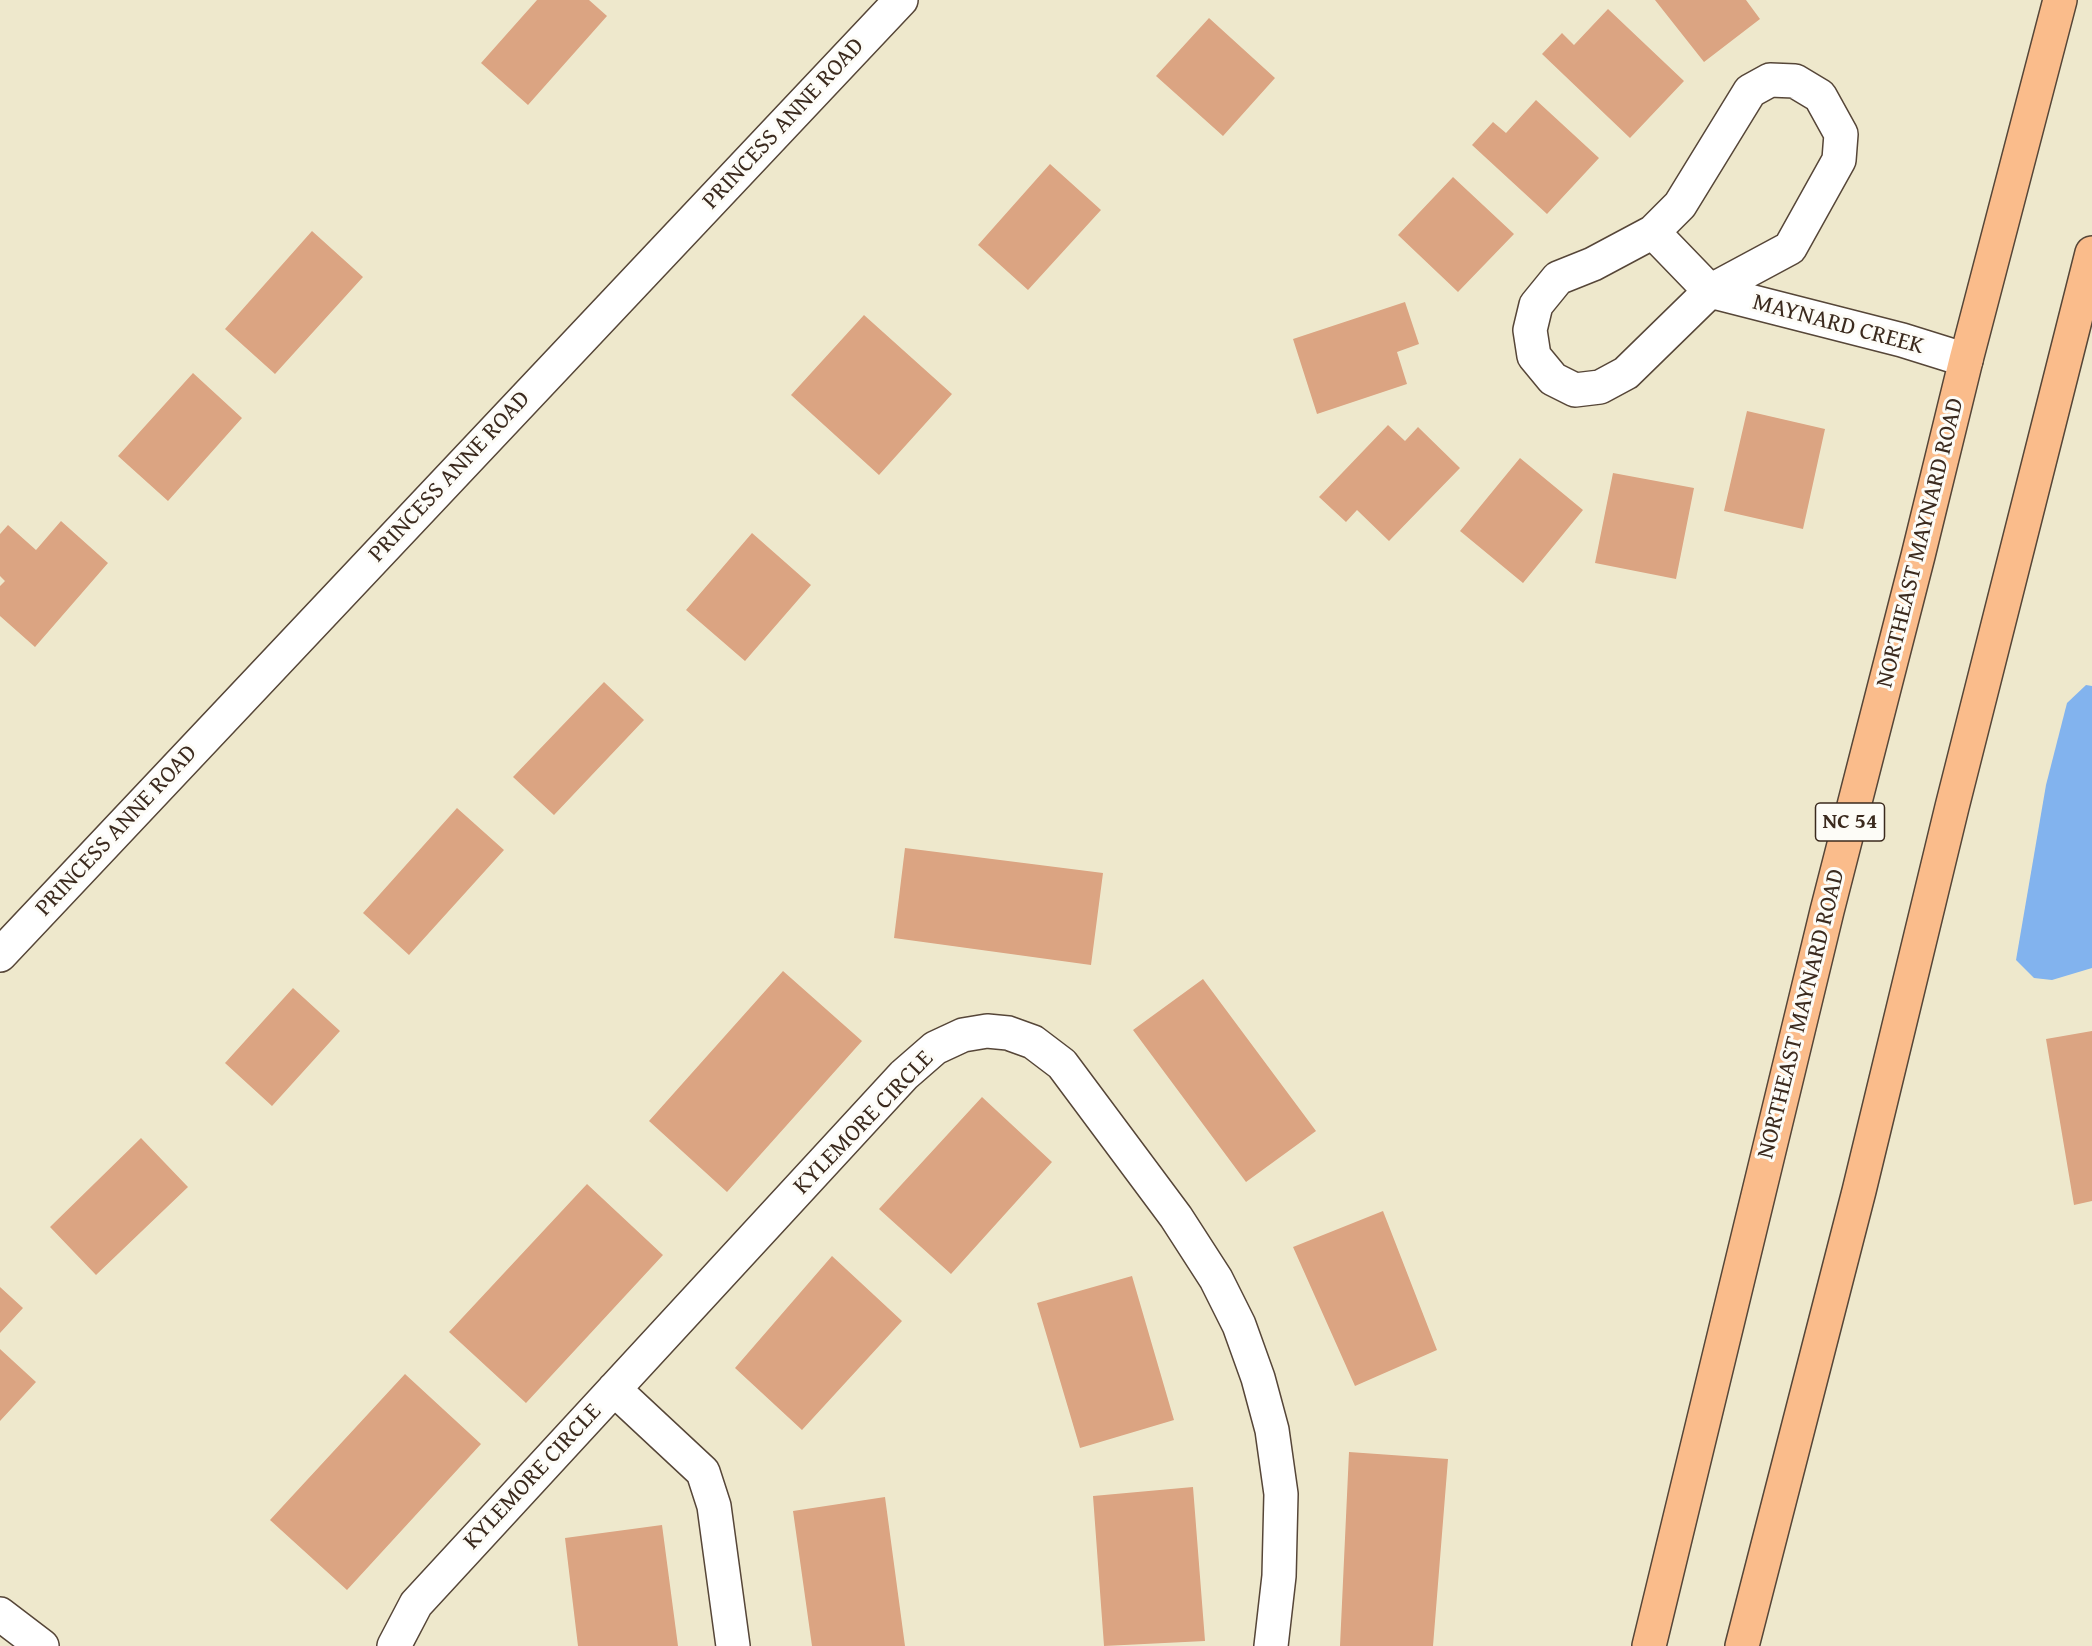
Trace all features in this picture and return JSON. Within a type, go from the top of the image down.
[{"type":"main road","name":"NORTHEAST MAYNARD ROAD","points":[[1649,1646],[1827,910],[2060,0]]},
{"type":"main road","points":[[1742,1646],[1859,1191],[1955,796],[2092,253]]},
{"type":"street","name":"PRINCESS ANNE ROAD","points":[[0,955],[901,0]]},
{"type":"street","name":"MAYNARD CREEK","points":[[1770,80],[1795,81],[1820,96],[1841,135],[1839,160],[1790,248],[1710,291],[1626,373],[1600,387],[1575,390],[1553,379],[1534,356],[1530,330],[1536,305],[1558,278],[1593,264],[1653,232],[1680,205],[1750,91],[1770,80]]},
{"type":"street","points":[[1653,232],[1710,291]]},
{"type":"street","name":"MAYNARD CREEK","points":[[1710,291],[1902,340],[1966,360]]},
{"type":"street","name":"KYLEMORE CIRCLE","points":[[394,1646],[416,1604],[904,1075],[935,1048],[963,1035],[987,1031],[1008,1033],[1033,1042],[1062,1064],[1176,1217],[1216,1279],[1239,1324],[1258,1378],[1272,1430],[1281,1494],[1279,1576],[1271,1646]]},
{"type":"street","points":[[614,1389],[703,1472],[717,1517],[733,1646]]},
{"type":"street","points":[[0,1614],[42,1646]]},
{"type":"water","points":[[2086,685],[2092,686],[2092,968],[2052,980],[2034,978],[2016,960],[2046,785],[2067,703]]},
{"type":"building","points":[[537,0],[589,0],[607,16],[528,105],[481,63]]},
{"type":"building","points":[[1655,0],[1746,0],[1760,19],[1704,62]]},
{"type":"building","points":[[1608,9],[1684,81],[1630,138],[1542,54],[1562,33],[1574,45]]},
{"type":"building","points":[[1209,18],[1275,78],[1223,136],[1156,76]]},
{"type":"building","points":[[1536,100],[1599,158],[1547,214],[1472,145],[1493,122],[1506,133]]},
{"type":"building","points":[[1050,164],[1101,210],[1028,290],[978,245]]},
{"type":"building","points":[[1453,177],[1514,234],[1458,292],[1398,235]]},
{"type":"building","points":[[312,231],[363,277],[275,374],[225,329]]},
{"type":"building","points":[[1405,302],[1419,344],[1397,352],[1407,384],[1317,414],[1293,339]]},
{"type":"building","points":[[864,315],[952,394],[879,475],[791,395]]},
{"type":"building","points":[[193,373],[242,418],[168,501],[118,456]]},
{"type":"building","points":[[1747,411],[1825,429],[1803,529],[1724,511]]},
{"type":"building","points":[[1388,425],[1405,441],[1418,427],[1460,468],[1389,541],[1357,510],[1346,522],[1319,497]]},
{"type":"building","points":[[1520,458],[1583,510],[1523,583],[1460,531]]},
{"type":"building","points":[[1613,473],[1694,488],[1676,579],[1595,563]]},
{"type":"building","points":[[61,521],[108,563],[35,647],[0,616],[0,586],[5,581],[0,576],[0,534],[8,525],[36,550]]},
{"type":"building","points":[[752,533],[811,585],[745,661],[686,610]]},
{"type":"building","points":[[604,682],[644,720],[554,815],[513,777]]},
{"type":"building","points":[[457,808],[504,850],[409,955],[363,913]]},
{"type":"building","points":[[905,848],[1103,873],[1091,965],[894,938]]},
{"type":"building","points":[[783,971],[862,1041],[727,1192],[649,1121]]},
{"type":"building","points":[[1203,979],[1316,1131],[1246,1182],[1133,1030]]},
{"type":"building","points":[[293,988],[340,1031],[272,1106],[225,1063]]},
{"type":"building","points":[[2092,1031],[2092,1201],[2074,1205],[2046,1039]]},
{"type":"building","points":[[982,1097],[1052,1162],[951,1274],[879,1209]]},
{"type":"building","points":[[141,1138],[188,1187],[96,1275],[50,1227]]},
{"type":"building","points":[[587,1184],[663,1255],[526,1403],[449,1332]]},
{"type":"building","points":[[1383,1211],[1437,1350],[1355,1386],[1293,1247]]},
{"type":"building","points":[[832,1256],[902,1321],[802,1430],[735,1368]]},
{"type":"building","points":[[1132,1276],[1174,1420],[1080,1448],[1037,1303]]},
{"type":"building","points":[[0,1287],[23,1308],[0,1333]]},
{"type":"building","points":[[0,1349],[36,1382],[0,1421]]},
{"type":"building","points":[[405,1374],[481,1444],[347,1590],[270,1520]]},
{"type":"building","points":[[1349,1452],[1448,1459],[1433,1646],[1340,1646]]},
{"type":"building","points":[[1193,1487],[1205,1641],[1104,1646],[1093,1496]]},
{"type":"building","points":[[885,1497],[905,1646],[812,1646],[793,1511]]},
{"type":"building","points":[[662,1525],[678,1646],[578,1646],[565,1538]]}]
